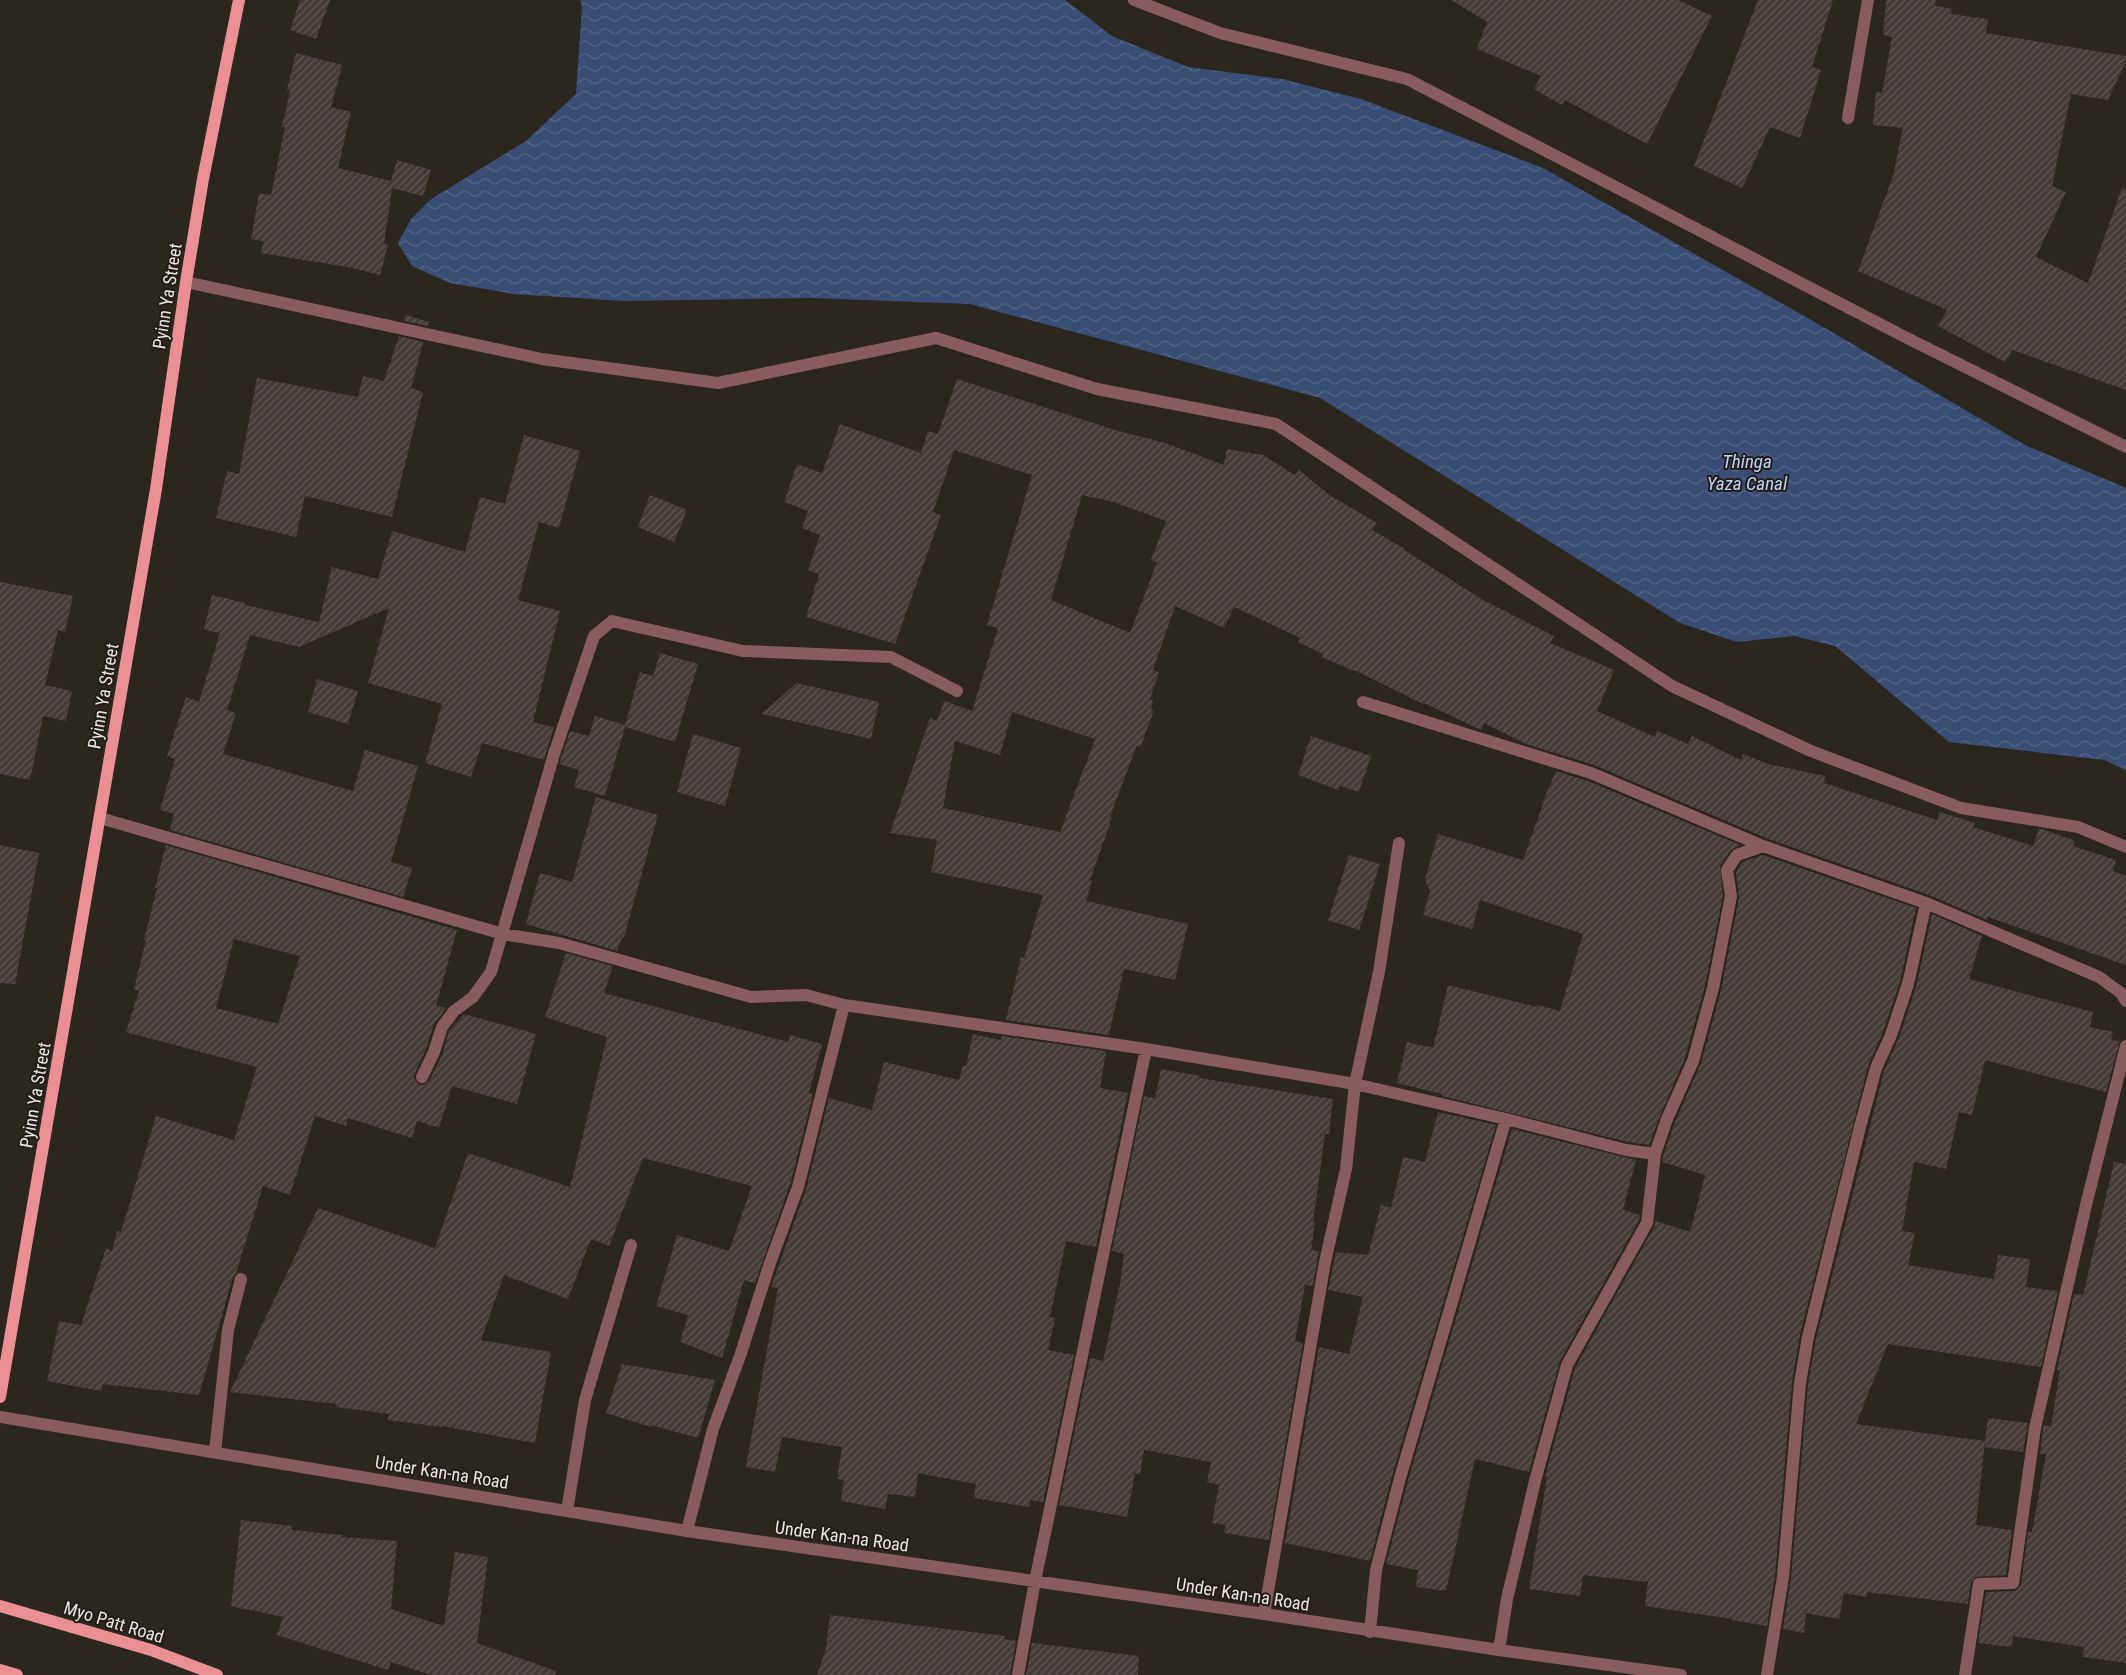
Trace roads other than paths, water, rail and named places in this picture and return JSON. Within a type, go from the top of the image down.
[{"type":"main road","name":"Pyinn Ya Street","points":[[0,1397],[156,488],[203,180],[239,0]]},
{"type":"main road","name":"Myo Patt Road","points":[[0,1606],[151,1650],[217,1675]]},
{"type":"main road","points":[[0,1670],[17,1675]]},
{"type":"street","points":[[1134,0],[1220,33],[1407,79],[1909,339],[2126,447]]},
{"type":"street","points":[[1848,118],[1868,0]]},
{"type":"street","points":[[186,282],[542,359],[718,383],[936,338],[1097,389],[1276,424],[1672,686],[1811,751],[1961,808],[2078,827],[2126,847]]},
{"type":"street","points":[[422,1077],[434,1052],[442,1027],[454,1011],[473,997],[490,972],[503,934],[554,754],[594,636],[612,621],[743,651],[891,657],[956,691]]},
{"type":"street","points":[[1363,702],[1591,773],[1763,846],[1926,903],[2099,977],[2121,992],[2126,1001]]},
{"type":"street","points":[[100,818],[503,934],[559,943],[750,997],[806,995],[844,1004],[1146,1049],[1355,1084],[1506,1118],[1626,1150],[1655,1154]]},
{"type":"street","points":[[1264,1614],[1325,1262],[1346,1169],[1355,1084],[1379,972],[1400,843]]},
{"type":"street","points":[[1499,1650],[1507,1599],[1535,1481],[1568,1365],[1647,1223],[1655,1154],[1667,1119],[1693,1061],[1713,988],[1731,896],[1727,870],[1737,855],[1763,846]]},
{"type":"street","points":[[1767,1675],[1783,1577],[1800,1383],[1808,1337],[1876,1068],[1891,1035],[1908,984],[1926,903]]},
{"type":"street","points":[[687,1531],[713,1429],[798,1187],[844,1004]]},
{"type":"street","points":[[1965,1675],[1979,1584],[2013,1583],[2035,1428],[2086,1205],[2126,1046]]},
{"type":"street","points":[[1018,1675],[1035,1581],[1146,1049]]},
{"type":"street","points":[[1370,1632],[1376,1570],[1400,1478],[1506,1118]]},
{"type":"street","points":[[567,1511],[585,1400],[631,1245]]},
{"type":"street","points":[[215,1452],[228,1330],[242,1279]]},
{"type":"street","name":"Under Kan-na Road","points":[[0,1416],[687,1531],[1264,1614],[1370,1632],[1681,1675]]},
{"type":"water","name":"Thinga Yaza Canal","points":[[580,0],[1065,0],[1112,36],[1188,67],[1282,79],[1361,99],[1543,168],[1811,320],[2027,446],[2126,488],[2126,770],[2104,760],[1949,742],[1835,646],[1794,636],[1737,642],[1680,623],[1320,398],[970,304],[810,298],[624,301],[514,294],[450,283],[412,266],[398,243],[411,219],[430,200],[526,141],[576,94],[582,7]]}]
